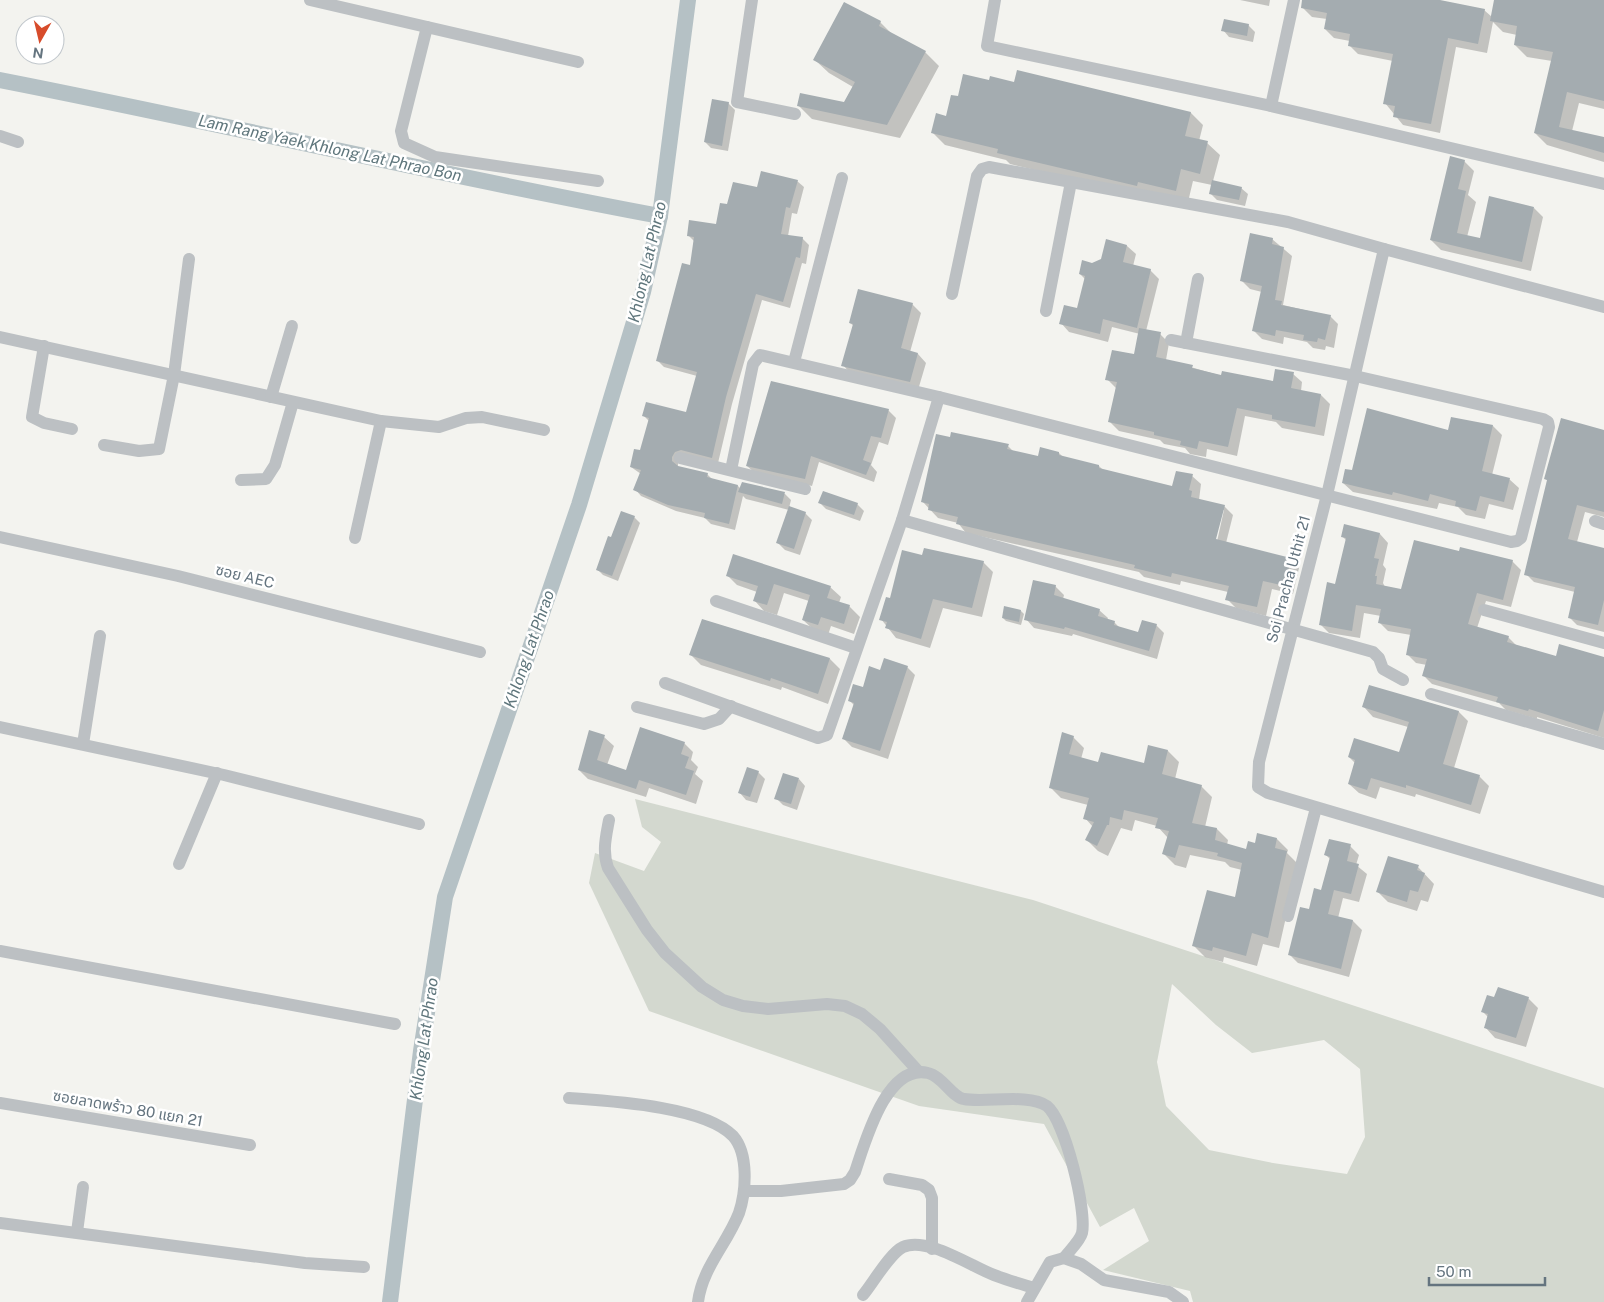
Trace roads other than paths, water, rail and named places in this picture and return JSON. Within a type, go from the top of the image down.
[{"type":"street","points":[[310,0],[578,62]]},
{"type":"street","points":[[752,0],[737,102],[795,114]]},
{"type":"street","points":[[995,0],[987,46],[1271,106],[1604,184]]},
{"type":"street","points":[[1271,106],[1294,0]]},
{"type":"street","points":[[427,27],[401,131],[404,143],[435,157],[598,181]]},
{"type":"street","points":[[0,136],[18,142]]},
{"type":"street","points":[[952,294],[980,171],[989,167],[1288,222],[1604,307]]},
{"type":"street","points":[[794,362],[842,178]]},
{"type":"street","points":[[1046,311],[1071,182]]},
{"type":"street","name":"Soi Pracha Uthit 21","points":[[1384,249],[1327,495],[1291,630],[1259,762],[1258,787],[1268,794],[1604,892]]},
{"type":"street","points":[[104,444],[139,451],[159,450],[174,375],[189,259]]},
{"type":"street","points":[[1186,342],[1198,279]]},
{"type":"street","points":[[271,397],[292,326]]},
{"type":"street","points":[[0,337],[380,421],[439,427],[466,418],[482,417],[544,430]]},
{"type":"street","points":[[731,470],[754,360],[760,355],[765,355],[939,397],[1511,542],[1518,541],[1521,538],[1549,427],[1548,422],[1543,419],[1355,376],[1171,340]]},
{"type":"street","points":[[44,346],[32,417],[44,423],[72,429]]},
{"type":"street","points":[[666,684],[823,738],[830,730],[856,648],[902,520],[939,397]]},
{"type":"street","points":[[241,480],[266,479],[275,464],[294,402]]},
{"type":"street","points":[[355,538],[380,421]]},
{"type":"street","points":[[680,458],[805,489]]},
{"type":"street","points":[[902,520],[1373,652],[1379,658],[1383,670],[1403,680]]},
{"type":"street","name":"ซอย AEC","points":[[0,537],[178,576],[480,652]]},
{"type":"street","points":[[716,601],[856,648]]},
{"type":"street","points":[[1484,610],[1604,643]]},
{"type":"street","points":[[83,744],[100,636]]},
{"type":"street","points":[[1431,694],[1604,744]]},
{"type":"street","points":[[637,707],[680,720],[704,724],[719,719],[731,706]]},
{"type":"street","points":[[0,727],[216,773],[419,824]]},
{"type":"street","points":[[179,864],[216,773]]},
{"type":"street","points":[[1288,916],[1316,808]]},
{"type":"street","points":[[609,820],[604,845],[604,858],[608,868],[647,930],[665,953],[702,986],[723,1000],[744,1006],[768,1009],[827,1004],[845,1006],[862,1014],[880,1029],[918,1071]]},
{"type":"street","points":[[0,951],[395,1024]]},
{"type":"street","points":[[745,1191],[781,1191],[844,1184],[850,1180],[884,1099],[898,1082],[909,1074],[918,1071],[930,1073],[962,1100],[1031,1101],[1047,1106],[1061,1129],[1076,1176],[1082,1209],[1082,1234],[1064,1258]]},
{"type":"street","points":[[569,1098],[633,1103],[670,1109],[723,1128],[734,1137],[741,1150],[745,1191],[738,1214],[708,1269],[698,1302]]},
{"type":"street","name":"ซอยลาดพร้าว 80 แยก 21","points":[[0,1103],[250,1145]]},
{"type":"street","points":[[889,1179],[922,1185],[929,1190],[932,1198],[932,1249]]},
{"type":"street","points":[[77,1232],[83,1186]]},
{"type":"street","points":[[0,1223],[305,1263],[364,1267]]},
{"type":"street","points":[[863,1295],[897,1251],[912,1245],[966,1260],[992,1275],[1034,1288]]},
{"type":"street","points":[[1027,1302],[1050,1262],[1064,1258],[1081,1264],[1104,1280],[1169,1292],[1183,1302]]},
{"type":"waterway","name":"Khlong Lat Phrao","points":[[390,1302],[421,1051],[445,897],[579,505],[643,292],[660,216],[688,0]]},
{"type":"waterway","name":"Lam Rang Yaek Khlong Lat Phrao Bon","points":[[0,80],[495,184],[660,216]]}]
